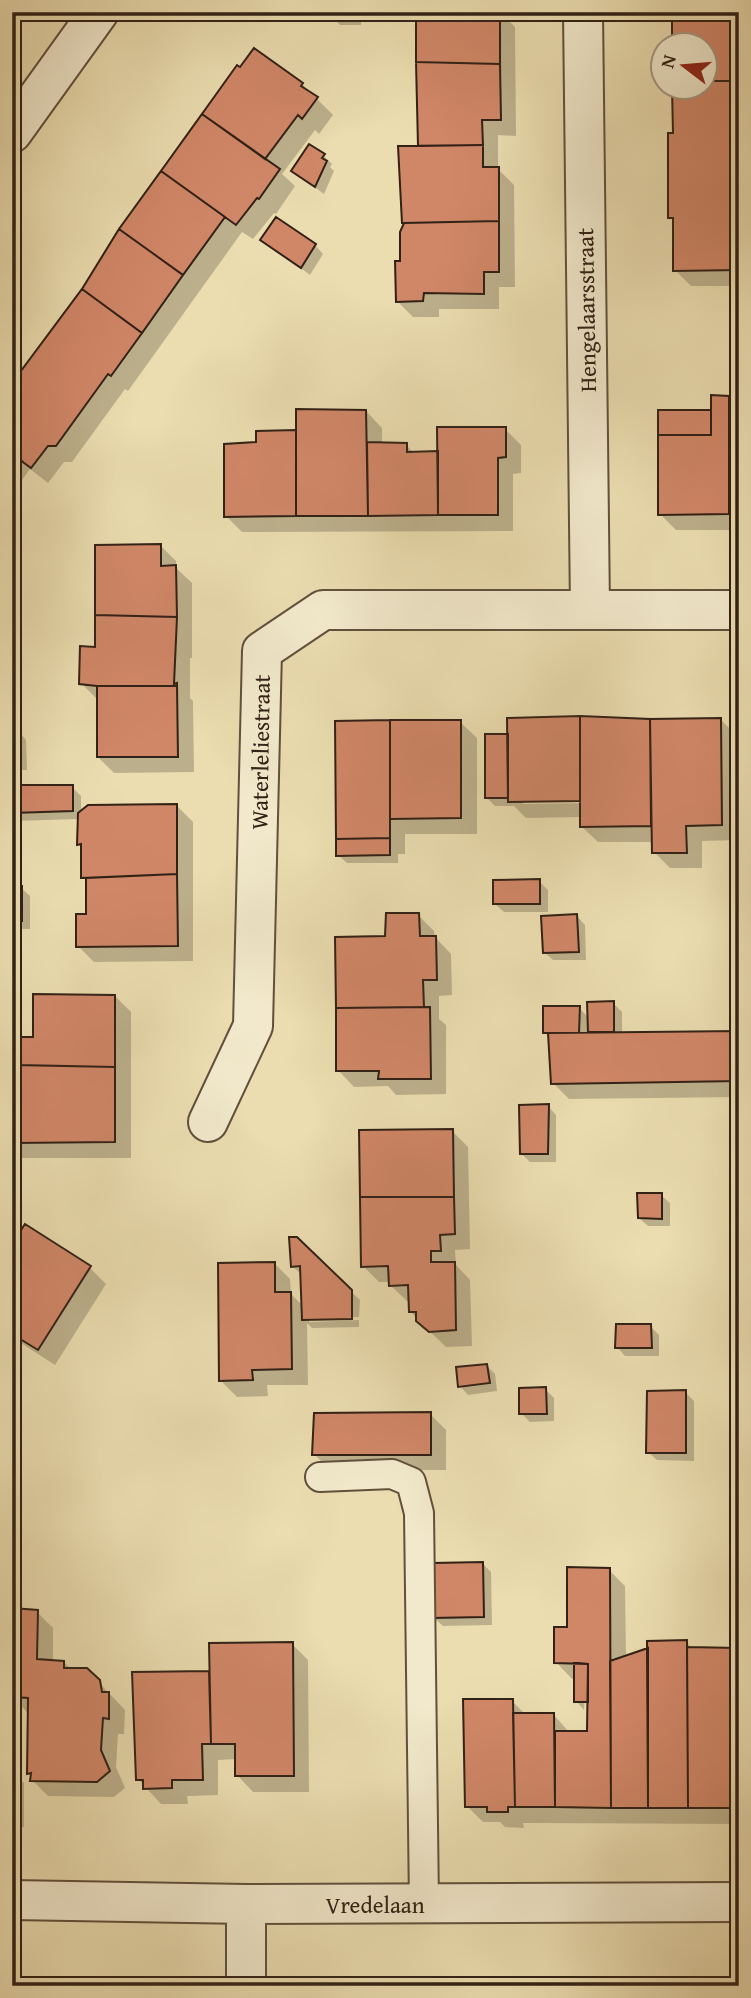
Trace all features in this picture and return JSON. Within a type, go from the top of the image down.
[{"type":"street","points":[[12,133],[99,12]]},
{"type":"street","name":"Hengelaarsstraat","points":[[583,12],[590,609]]},
{"type":"street","name":"Waterleliestraat","points":[[208,1122],[253,1026],[262,651],[323,610],[739,610]]},
{"type":"street","name":"Vredelaan","points":[[12,1900],[246,1904],[739,1902]]},
{"type":"street","points":[[246,1904],[246,1986]]},
{"type":"lane","points":[[320,1477],[392,1474],[411,1482],[419,1513],[424,1904]]},
{"type":"building","points":[[330,12],[354,12],[354,17],[330,17]]},
{"type":"building","points":[[416,12],[500,12],[500,64],[416,62]]},
{"type":"building","points":[[672,12],[739,12],[739,81],[720,81],[720,32],[672,32]]},
{"type":"building","points":[[254,48],[318,97],[302,119],[298,115],[265,159],[202,114],[237,65],[240,67]]},
{"type":"building","points":[[416,62],[500,64],[501,120],[482,120],[483,145],[418,146]]},
{"type":"building","points":[[720,81],[739,81],[739,270],[673,271],[673,218],[668,218],[668,133],[673,133],[672,102],[720,102]]},
{"type":"building","points":[[202,114],[280,169],[236,225],[161,171]]},
{"type":"building","points":[[309,144],[325,154],[322,158],[327,161],[315,187],[291,171]]},
{"type":"building","points":[[483,145],[483,167],[499,167],[499,221],[402,223],[398,146]]},
{"type":"building","points":[[161,171],[225,217],[183,275],[119,229]]},
{"type":"building","points":[[276,217],[316,244],[301,268],[260,240]]},
{"type":"building","points":[[499,221],[499,272],[484,272],[484,294],[424,293],[423,301],[396,302],[395,261],[400,261],[400,232],[404,223]]},
{"type":"building","points":[[119,229],[183,275],[142,333],[82,289]]},
{"type":"building","points":[[82,289],[142,333],[111,376],[108,374],[56,446],[48,446],[31,468],[12,454],[12,386]]},
{"type":"building","points":[[711,395],[729,396],[729,514],[658,515],[658,435],[711,435]]},
{"type":"building","points":[[729,396],[739,396],[739,514],[729,514]]},
{"type":"building","points":[[296,409],[366,410],[368,516],[296,516]]},
{"type":"building","points":[[658,410],[711,410],[711,435],[658,435]]},
{"type":"building","points":[[437,427],[506,427],[506,457],[498,458],[498,515],[438,515]]},
{"type":"building","points":[[296,430],[296,516],[224,517],[224,444],[256,442],[256,431]]},
{"type":"building","points":[[367,442],[407,443],[407,452],[438,451],[438,515],[368,516]]},
{"type":"building","points":[[12,454],[22,461],[12,474]]},
{"type":"building","points":[[161,544],[161,566],[176,565],[177,617],[95,615],[95,545]]},
{"type":"building","points":[[95,615],[177,617],[174,684],[177,683],[177,686],[79,684],[80,646],[95,647]]},
{"type":"building","points":[[97,686],[177,686],[178,757],[97,757]]},
{"type":"building","points":[[580,716],[580,801],[508,802],[507,718]]},
{"type":"building","points":[[580,716],[650,719],[651,826],[580,827]]},
{"type":"building","points":[[721,718],[722,825],[686,826],[687,853],[652,853],[650,719]]},
{"type":"building","points":[[390,720],[390,838],[336,839],[335,721]]},
{"type":"building","points":[[390,720],[461,720],[461,818],[390,819]]},
{"type":"building","points":[[12,729],[19,729],[19,762],[12,762]]},
{"type":"building","points":[[485,734],[508,734],[508,798],[485,798]]},
{"type":"building","points":[[12,785],[73,785],[73,811],[12,813]]},
{"type":"building","points":[[177,804],[177,874],[81,878],[81,844],[77,845],[78,813],[88,805]]},
{"type":"building","points":[[390,838],[390,855],[336,856],[336,839]]},
{"type":"building","points":[[177,874],[178,946],[76,947],[76,914],[86,914],[86,878]]},
{"type":"building","points":[[540,879],[540,904],[493,904],[493,880]]},
{"type":"building","points":[[12,886],[22,886],[22,921],[12,921]]},
{"type":"building","points":[[386,913],[419,913],[420,936],[436,936],[437,980],[423,980],[424,1007],[336,1008],[335,937],[385,936]]},
{"type":"building","points":[[577,914],[579,952],[543,953],[541,916]]},
{"type":"building","points":[[33,994],[115,995],[115,1067],[19,1065],[18,1037],[33,1037]]},
{"type":"building","points":[[614,1001],[614,1032],[588,1032],[587,1002]]},
{"type":"building","points":[[543,1006],[580,1006],[579,1033],[543,1033]]},
{"type":"building","points":[[430,1007],[431,1079],[378,1079],[379,1071],[336,1071],[336,1008]]},
{"type":"building","points":[[739,1031],[739,1081],[551,1084],[548,1033]]},
{"type":"building","points":[[12,1065],[115,1067],[115,1142],[12,1143]]},
{"type":"building","points":[[549,1104],[548,1154],[520,1154],[519,1105]]},
{"type":"building","points":[[453,1129],[454,1197],[360,1197],[359,1130]]},
{"type":"building","points":[[637,1193],[662,1193],[662,1219],[638,1218]]},
{"type":"building","points":[[360,1197],[454,1197],[455,1234],[440,1235],[441,1251],[431,1251],[431,1262],[455,1262],[456,1330],[429,1332],[416,1321],[416,1312],[409,1312],[408,1285],[389,1286],[388,1266],[361,1267]]},
{"type":"building","points":[[25,1224],[91,1266],[38,1350],[12,1334],[12,1244]]},
{"type":"building","points":[[289,1237],[297,1237],[352,1290],[352,1319],[302,1320],[300,1266],[291,1267]]},
{"type":"building","points":[[275,1262],[275,1292],[291,1292],[292,1369],[252,1370],[253,1380],[219,1381],[218,1263]]},
{"type":"building","points":[[616,1324],[651,1324],[652,1348],[615,1348]]},
{"type":"building","points":[[487,1364],[490,1383],[458,1387],[456,1367]]},
{"type":"building","points":[[546,1387],[547,1414],[519,1414],[519,1388]]},
{"type":"building","points":[[686,1390],[686,1453],[646,1453],[647,1391]]},
{"type":"building","points":[[431,1412],[431,1455],[312,1455],[314,1413]]},
{"type":"building","points":[[483,1562],[484,1617],[432,1618],[433,1563]]},
{"type":"building","points":[[567,1567],[610,1568],[611,1808],[555,1807],[555,1731],[587,1731],[588,1664],[554,1663],[554,1627],[567,1627]]},
{"type":"building","points":[[12,1608],[38,1610],[37,1659],[64,1661],[64,1668],[87,1668],[100,1680],[102,1692],[109,1692],[109,1719],[103,1718],[101,1750],[110,1771],[97,1782],[30,1781],[31,1773],[27,1774],[28,1698],[12,1697]]},
{"type":"building","points":[[687,1640],[688,1808],[648,1808],[647,1641]]},
{"type":"building","points":[[293,1642],[294,1776],[235,1776],[235,1744],[211,1744],[209,1643]]},
{"type":"building","points":[[687,1647],[739,1648],[739,1808],[688,1808]]},
{"type":"building","points":[[648,1648],[648,1808],[611,1808],[610,1661]]},
{"type":"building","points":[[574,1663],[588,1664],[588,1702],[574,1702]]},
{"type":"building","points":[[209,1671],[211,1744],[202,1744],[203,1780],[172,1780],[172,1788],[143,1789],[143,1780],[136,1780],[132,1672]]},
{"type":"building","points":[[463,1699],[513,1699],[515,1807],[508,1807],[508,1812],[487,1812],[487,1807],[465,1807]]},
{"type":"building","points":[[513,1713],[554,1713],[555,1807],[515,1807]]}]
